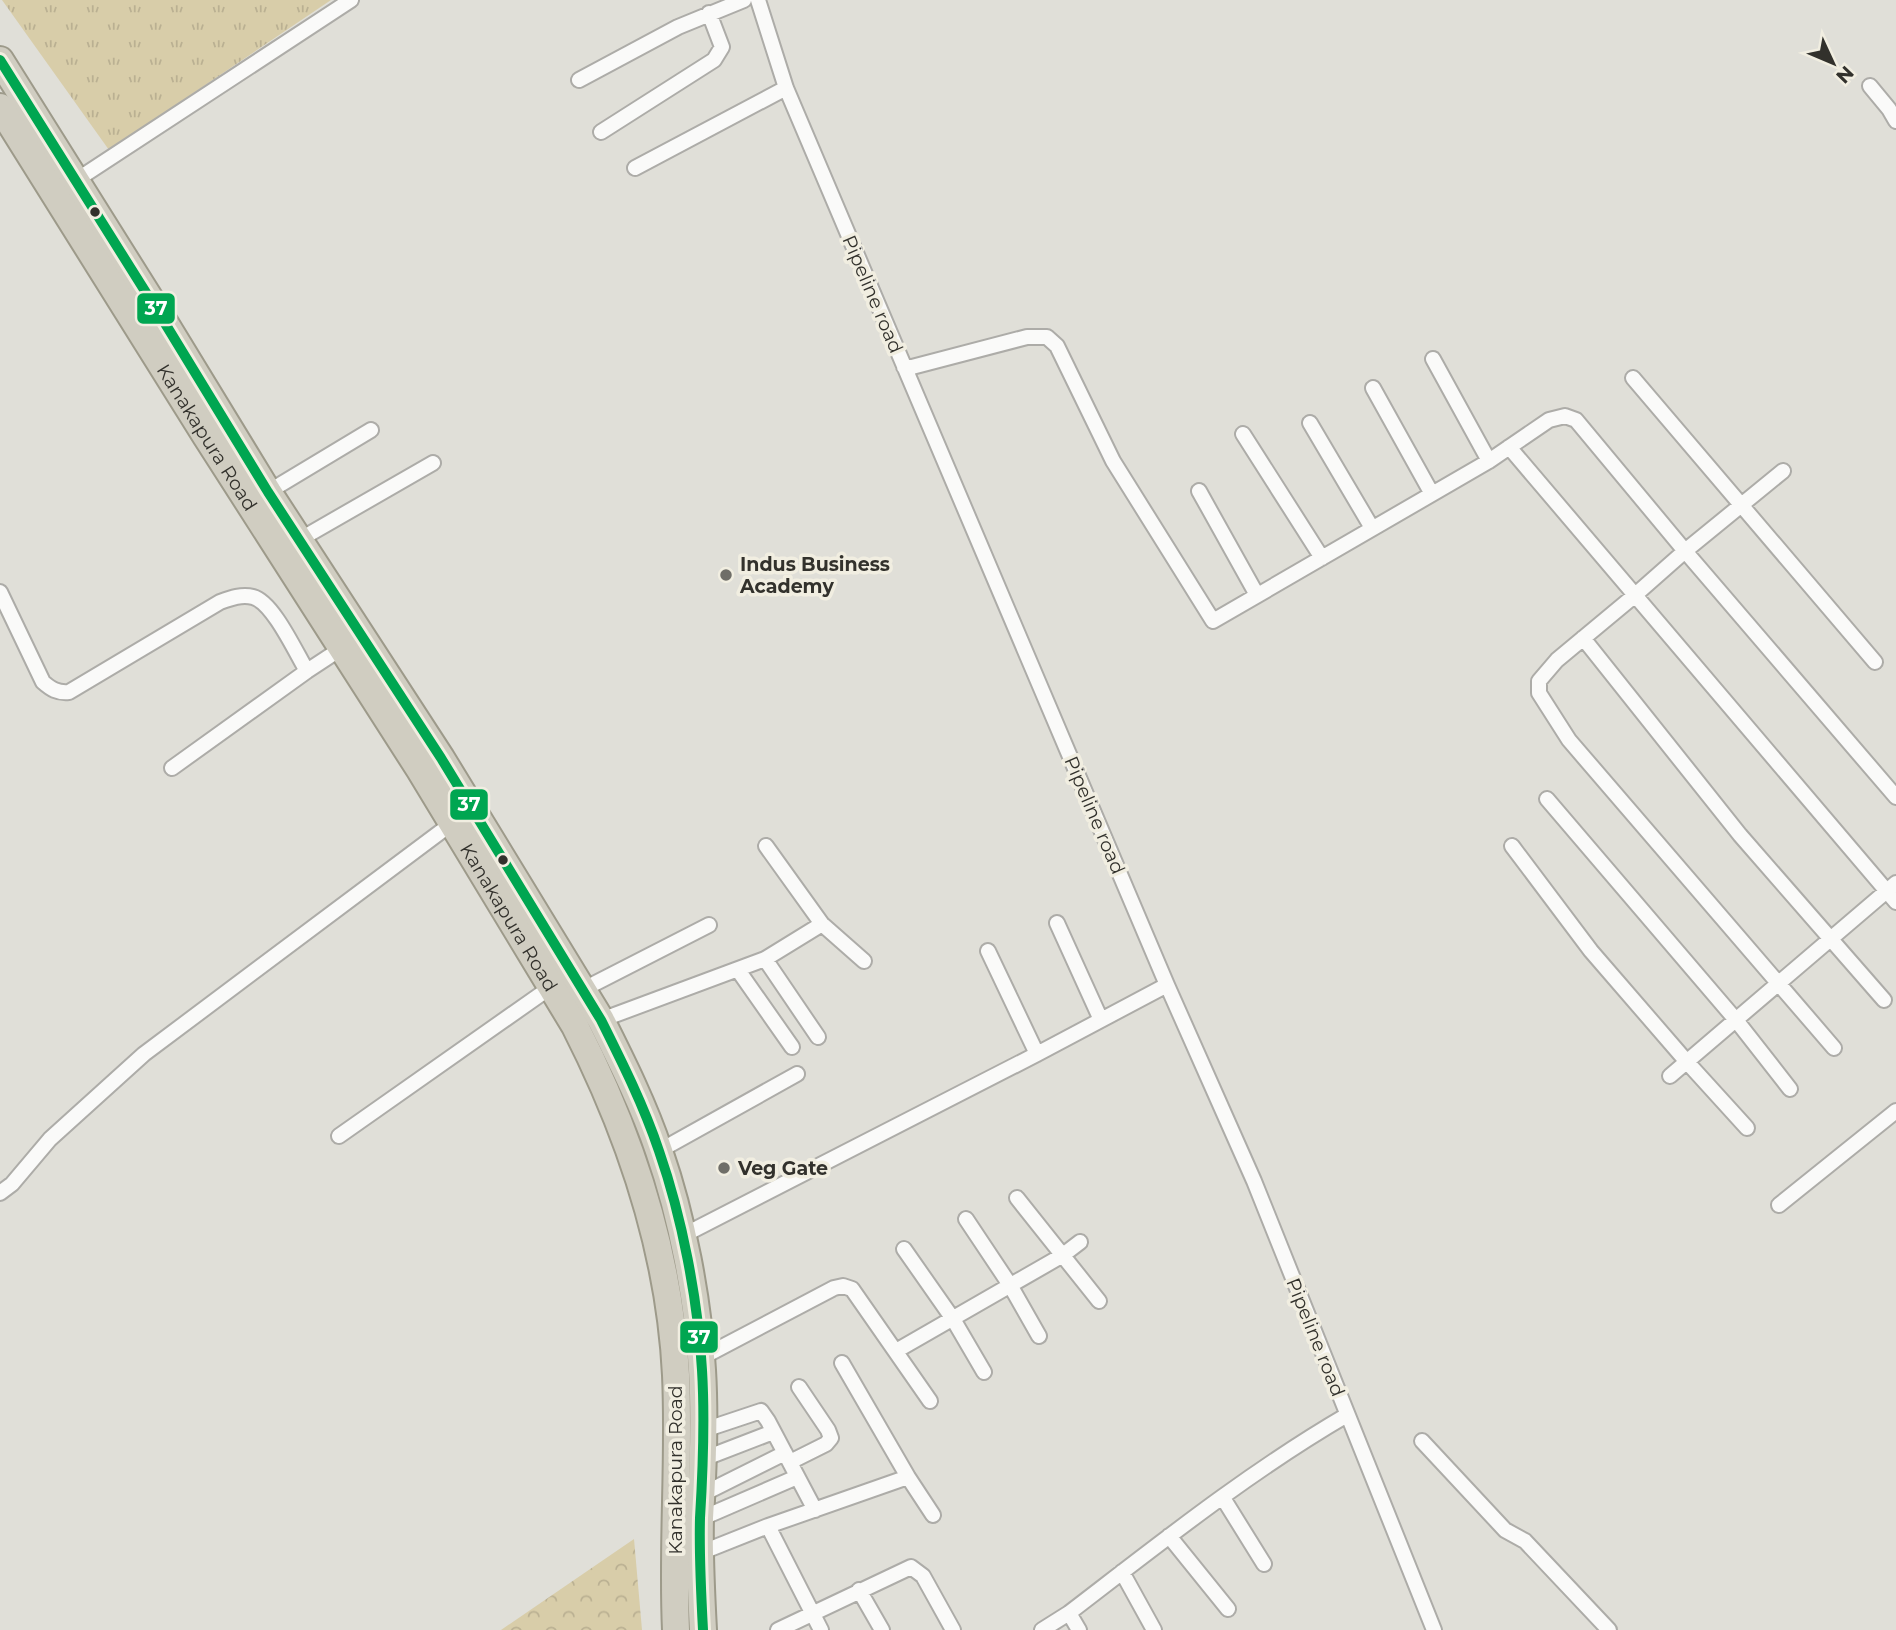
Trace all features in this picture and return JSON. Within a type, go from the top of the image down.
[{"type":"highway","name":"Kanakapura Road","points":[[0,60],[299,540],[342,648],[420,770],[575,1026],[596,1066],[635,1165],[659,1253],[669,1309],[676,1373],[675,1621]]},
{"type":"highway","name":"Kanakapura Road","points":[[0,107],[206,436],[441,758],[618,1054],[659,1151],[682,1236],[695,1305],[701,1358],[704,1430],[700,1553],[702,1619]]},
{"type":"highway","points":[[675,1621],[702,1619]]},
{"type":"street","points":[[75,181],[351,0]]},
{"type":"street","points":[[579,80],[678,27],[744,0]]},
{"type":"street","name":"Pipeline road","points":[[758,0],[786,88],[1167,985],[1254,1181],[1434,1630]]},
{"type":"street","points":[[601,132],[714,60],[722,47],[709,13]]},
{"type":"street","points":[[1870,86],[1896,121]]},
{"type":"street","points":[[635,168],[786,88]]},
{"type":"street","points":[[904,367],[1027,337],[1047,337],[1057,346],[1113,461],[1213,621],[1489,461],[1549,420],[1565,416],[1576,420],[1896,797]]},
{"type":"street","points":[[1433,359],[1489,461]]},
{"type":"street","points":[[1633,378],[1875,662]]},
{"type":"street","points":[[1373,388],[1432,494]]},
{"type":"street","points":[[1310,423],[1372,528]]},
{"type":"street","points":[[268,492],[370,430]]},
{"type":"street","points":[[1243,434],[1322,558]]},
{"type":"street","points":[[1509,447],[1634,596],[1893,892],[1831,939],[1670,1076]]},
{"type":"street","points":[[299,540],[433,463]]},
{"type":"street","points":[[1783,471],[1557,660],[1539,681],[1539,693],[1569,740],[1834,1048]]},
{"type":"street","points":[[1199,491],[1257,595]]},
{"type":"street","points":[[0,592],[43,682],[52,690],[62,693],[69,692],[220,602],[235,597],[253,597],[265,603],[306,671]]},
{"type":"street","points":[[1583,638],[1740,835],[1884,1000]]},
{"type":"street","points":[[172,768],[342,648]]},
{"type":"street","points":[[1547,799],[1737,1020],[1790,1089]]},
{"type":"street","points":[[0,1193],[12,1184],[50,1139],[144,1054],[451,824]]},
{"type":"street","points":[[766,846],[822,924],[864,961]]},
{"type":"street","points":[[1512,846],[1591,951],[1686,1062],[1747,1128]]},
{"type":"street","points":[[1057,923],[1101,1020]]},
{"type":"street","points":[[600,1020],[738,970],[765,958],[822,924]]},
{"type":"street","points":[[582,990],[709,925]]},
{"type":"street","points":[[988,951],[1037,1054]]},
{"type":"street","points":[[765,958],[818,1037]]},
{"type":"street","points":[[738,970],[792,1047]]},
{"type":"street","points":[[682,1236],[1167,985]]},
{"type":"street","points":[[339,1136],[551,987]]},
{"type":"street","points":[[659,1151],[797,1074]]},
{"type":"street","points":[[1779,1205],[1896,1111]]},
{"type":"street","points":[[1017,1198],[1099,1301]]},
{"type":"street","points":[[966,1219],[1010,1285],[1039,1336]]},
{"type":"street","points":[[896,1351],[1063,1255],[1080,1242]]},
{"type":"street","points":[[904,1249],[953,1319],[984,1372]]},
{"type":"street","points":[[701,1358],[834,1288],[843,1286],[852,1289],[930,1401]]},
{"type":"street","points":[[842,1363],[933,1515]]},
{"type":"street","points":[[701,1506],[788,1458],[826,1444],[831,1438],[799,1387]]},
{"type":"street","points":[[704,1430],[761,1411],[815,1510]]},
{"type":"street","points":[[1042,1630],[1069,1613],[1223,1497],[1313,1434],[1347,1415]]},
{"type":"street","points":[[704,1459],[774,1432]]},
{"type":"street","points":[[1422,1441],[1505,1530],[1525,1541],[1609,1630]]},
{"type":"street","points":[[701,1506],[797,1476]]},
{"type":"street","points":[[700,1553],[908,1477]]},
{"type":"street","points":[[1223,1497],[1264,1564]]},
{"type":"street","points":[[768,1526],[821,1630]]},
{"type":"street","points":[[1169,1536],[1228,1609]]},
{"type":"street","points":[[778,1630],[911,1567],[923,1576],[953,1630]]},
{"type":"street","points":[[1122,1572],[1153,1630]]},
{"type":"street","points":[[859,1590],[881,1630]]},
{"type":"street","points":[[1069,1613],[1079,1630]]},
{"type":"green space","points":[[2,0],[331,0],[109,150]]},
{"type":"green space","points":[[634,1539],[642,1630],[501,1630]]},
{"type":"transit line","name":"37","points":[[0,60],[268,492],[441,758],[601,1020],[632,1084],[653,1134],[675,1203],[697,1316],[703,1407],[700,1532],[703,1630]]},
{"type":"place","name":"Indus Business Academy","points":[[726,575]]},
{"type":"place","name":"Veg Gate","points":[[724,1168]]}]
